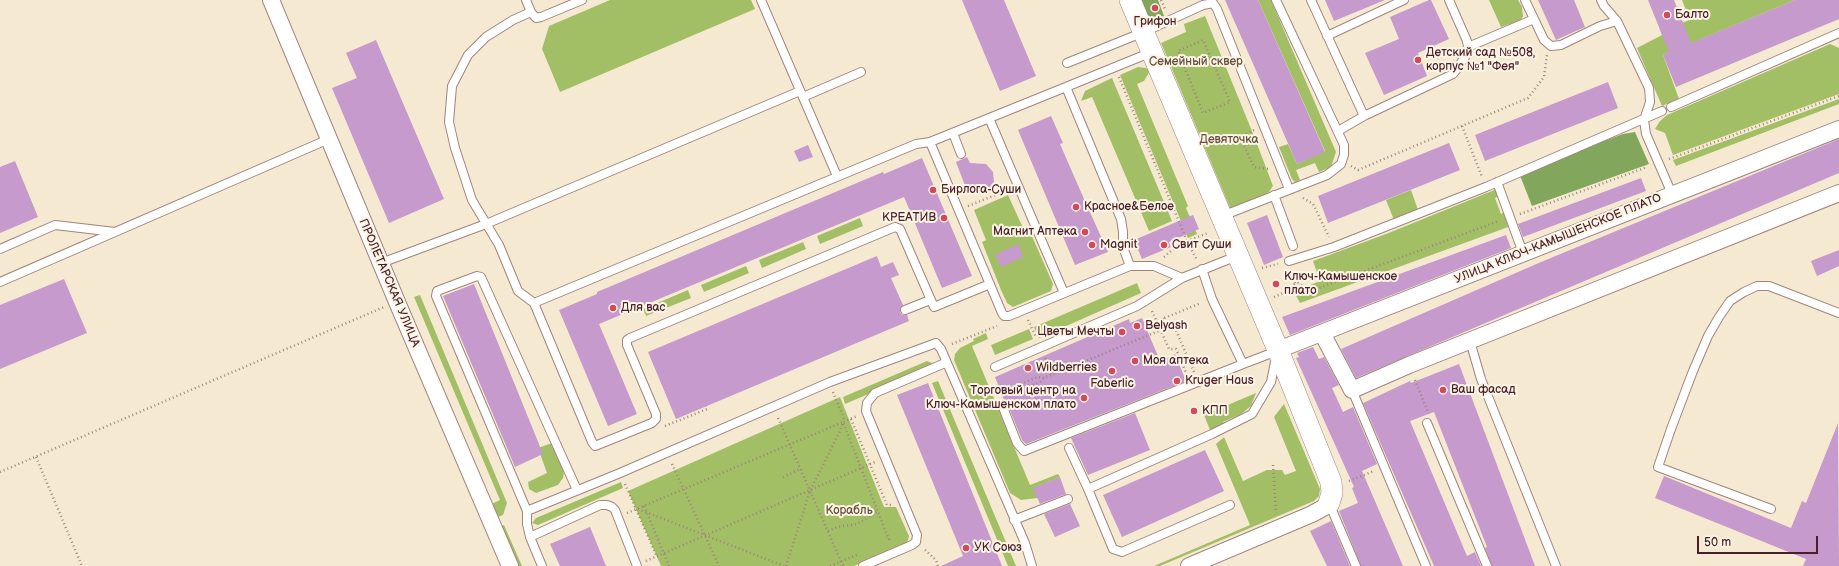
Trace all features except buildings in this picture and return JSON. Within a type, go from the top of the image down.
[{"type":"street","name":"ПРОЛЕТАРСКАЯ УЛИЦА","points":[[271,0],[380,263],[510,566]]},
{"type":"street","points":[[1130,0],[1153,52],[1217,224],[1238,256],[1278,350],[1330,495],[1323,508],[1312,514],[1189,566]]},
{"type":"street","name":"УЛИЦА КЛЮЧ-КАМЫШЕНСКОЕ ПЛАТО","points":[[1278,350],[1839,129]]},
{"type":"street","points":[[1322,333],[1352,390],[1409,364],[1839,193]]},
{"type":"lane","points":[[526,0],[531,12],[536,18],[582,0]]},
{"type":"lane","points":[[761,0],[837,176]]},
{"type":"lane","points":[[1217,224],[1274,195],[1327,175],[1336,169],[1343,160],[1345,151],[1338,131],[1276,0]]},
{"type":"lane","points":[[1311,0],[1364,116]]},
{"type":"lane","points":[[1328,36],[1404,0]]},
{"type":"lane","points":[[1338,131],[1364,116],[1453,74],[1468,52],[1468,47],[1467,41],[1449,0]]},
{"type":"lane","points":[[1526,0],[1544,40],[1548,45],[1561,45],[1600,26],[1617,21]]},
{"type":"lane","points":[[1601,0],[1604,6],[1617,21],[1649,88],[1650,102],[1644,120],[1646,134],[1672,194]]},
{"type":"lane","points":[[1067,63],[1144,32],[1204,5],[1215,4],[1289,189]]},
{"type":"lane","points":[[531,12],[513,20],[486,37],[468,55],[452,86],[449,122],[455,148],[472,200],[499,245],[518,291],[534,303],[595,446],[652,423],[656,419],[656,414],[627,345],[627,340],[895,227],[900,229],[932,305],[936,307],[990,284]]},
{"type":"lane","points":[[1468,47],[1534,19]]},
{"type":"lane","points":[[1671,107],[1839,33]]},
{"type":"lane","points":[[534,303],[837,176],[916,144],[930,142],[954,133],[1153,52]]},
{"type":"lane","points":[[380,263],[486,224],[802,94],[861,72]]},
{"type":"lane","points":[[1066,87],[1121,219],[1123,247],[1130,266]]},
{"type":"lane","points":[[1288,261],[1334,247],[1486,187],[1662,111]]},
{"type":"lane","points":[[990,118],[1064,293]]},
{"type":"lane","points":[[954,133],[961,154]]},
{"type":"lane","points":[[0,282],[322,142]]},
{"type":"lane","points":[[930,142],[1004,316],[1009,316],[1130,266],[1154,266],[1182,278]]},
{"type":"lane","points":[[1497,182],[1523,253]]},
{"type":"lane","points":[[1274,195],[1293,246]]},
{"type":"lane","points":[[0,249],[55,225],[116,232]]},
{"type":"lane","points":[[995,367],[1137,306],[1182,278],[1238,256]]},
{"type":"lane","points":[[1202,269],[1212,299],[1243,364]]},
{"type":"lane","points":[[542,566],[530,537],[527,524],[527,511],[436,296],[438,291],[477,276],[481,277],[577,490]]},
{"type":"lane","points":[[1771,509],[1658,467],[1671,429],[1692,371],[1708,336],[1730,301],[1757,286],[1769,286],[1839,312]]},
{"type":"lane","points":[[905,310],[930,300]]},
{"type":"lane","points":[[1470,341],[1481,379],[1556,566]]},
{"type":"lane","points":[[527,511],[830,382],[935,343],[938,344],[941,349],[958,392],[1025,543],[1032,566]]},
{"type":"lane","points":[[1004,410],[1017,443],[1024,451],[1278,350]]},
{"type":"lane","points":[[1088,489],[1212,434],[1252,414],[1271,382],[1278,350]]},
{"type":"lane","points":[[863,566],[916,542],[917,535],[866,411],[867,403],[872,395],[946,363]]},
{"type":"lane","points":[[1352,390],[1426,566]]},
{"type":"lane","points":[[1427,422],[1487,566]]},
{"type":"lane","points":[[1069,448],[1113,549],[1122,552],[1230,505]]},
{"type":"lane","points":[[1330,495],[1342,536],[1356,566]]},
{"type":"lane","points":[[1014,520],[1068,499]]},
{"type":"lane","points":[[530,537],[602,505],[612,506],[618,517],[637,565]]},
{"type":"path","points":[[1203,40],[1214,65],[1230,102],[1203,113],[1178,51],[1203,40]]},
{"type":"path","points":[[1343,160],[1358,170],[1528,98],[1544,77],[1548,45]]},
{"type":"path","points":[[1214,65],[1236,56]]},
{"type":"path","points":[[1114,68],[1187,241],[1202,269]]},
{"type":"path","points":[[1667,160],[1839,96]]},
{"type":"path","points":[[1264,126],[1242,136],[1244,146],[1254,168],[1267,170],[1279,165]]},
{"type":"path","points":[[1462,126],[1486,187]]},
{"type":"path","points":[[1518,214],[1652,165]]},
{"type":"path","points":[[959,210],[1018,186]]},
{"type":"path","points":[[1289,189],[1312,204],[1334,247]]},
{"type":"path","points":[[1270,298],[1290,290],[1295,284],[1298,283],[1305,288],[1316,289],[1503,220]]},
{"type":"path","points":[[1154,266],[1171,250],[1217,224]]},
{"type":"path","points":[[1259,269],[1268,265],[1288,261]]},
{"type":"path","points":[[1184,348],[1177,351],[1176,349],[1169,349],[1157,321],[1212,299]]},
{"type":"path","points":[[0,472],[397,302]]},
{"type":"path","points":[[941,349],[1001,324],[1004,316]]},
{"type":"path","points":[[1163,318],[1166,324],[1175,328],[1189,361],[1194,383]]},
{"type":"path","points":[[1009,389],[1011,392],[1016,391],[1040,382],[1052,374],[1161,330]]},
{"type":"path","points":[[1040,347],[1052,374]]},
{"type":"path","points":[[1177,351],[1182,364],[1194,383]]},
{"type":"path","points":[[1182,364],[1189,361]]},
{"type":"path","points":[[1409,364],[1428,413],[1427,422]]},
{"type":"path","points":[[958,392],[992,394],[1009,389],[1038,377],[1044,378]]},
{"type":"path","points":[[835,396],[860,469],[887,535],[888,539],[886,543]]},
{"type":"path","points":[[656,419],[664,426],[707,409],[706,406]]},
{"type":"path","points":[[773,406],[843,566]]},
{"type":"path","points":[[618,517],[844,422],[866,411]]},
{"type":"path","points":[[850,419],[887,505],[905,505]]},
{"type":"path","points":[[636,509],[785,566],[810,490],[844,422]]},
{"type":"path","points":[[667,452],[720,566]]},
{"type":"path","points":[[36,457],[82,566]]},
{"type":"path","points":[[637,565],[870,465],[885,457]]},
{"type":"path","points":[[1274,465],[1276,519]]},
{"type":"path","points":[[1330,495],[1384,467]]},
{"type":"path","points":[[783,477],[800,469]]},
{"type":"path","points":[[627,489],[657,557]]},
{"type":"path","points":[[644,506],[669,566]]},
{"type":"path","points":[[828,531],[837,527],[857,524],[878,511]]},
{"type":"path","points":[[916,542],[936,560],[938,566]]},
{"type":"path","points":[[830,566],[860,554]]},
{"type":"green space","points":[[610,0],[751,0],[755,9],[560,92],[542,49],[549,26]]},
{"type":"green space","points":[[1140,0],[1158,0],[1164,16],[1159,18],[1150,17],[1144,12]]},
{"type":"green space","points":[[1258,0],[1271,0],[1336,152],[1331,167],[1319,172],[1315,163],[1296,170],[1300,180],[1295,182],[1292,179],[1279,147],[1288,144],[1297,164],[1325,151]]},
{"type":"green space","points":[[1489,0],[1518,0],[1522,7],[1523,16],[1521,20],[1501,27]]},
{"type":"green space","points":[[1682,0],[1795,0],[1663,55],[1679,99],[1662,106],[1637,48],[1662,35],[1660,30],[1690,20]]},
{"type":"green space","points":[[1205,16],[1273,186],[1269,192],[1262,196],[1231,210],[1161,43],[1186,32],[1184,24]]},
{"type":"green space","points":[[1830,44],[1839,48],[1839,94],[1673,155],[1665,133],[1655,129],[1660,121],[1667,115]]},
{"type":"green space","points":[[1138,67],[1146,68],[1150,71],[1144,81],[1137,84],[1188,206],[1186,208],[1197,234],[1188,238],[1120,75]]},
{"type":"green space","points":[[1112,78],[1172,221],[1149,231],[1092,97],[1081,101],[1085,91]]},
{"type":"green space","points":[[1839,99],[1839,104],[1676,166],[1673,160]]},
{"type":"green space","points":[[1635,132],[1649,164],[1532,206],[1519,173],[1623,134]]},
{"type":"green space","points":[[1497,189],[1499,196],[1495,198],[1501,214],[1505,212],[1511,226],[1300,303],[1294,292],[1320,281],[1313,261],[1386,234]]},
{"type":"green space","points":[[1411,190],[1418,210],[1394,220],[1386,200]]},
{"type":"green space","points":[[1008,195],[1023,228],[1028,227],[1053,284],[1051,291],[1013,307],[1007,303],[1001,290],[982,242],[986,240],[974,210]]},
{"type":"green space","points":[[860,218],[863,226],[820,244],[817,236]]},
{"type":"green space","points":[[803,242],[806,249],[762,268],[759,260]]},
{"type":"green space","points":[[746,266],[749,273],[704,292],[701,285]]},
{"type":"green space","points":[[1137,283],[1141,293],[1039,338],[1034,327]]},
{"type":"green space","points":[[688,290],[691,298],[646,316],[643,309]]},
{"type":"green space","points":[[420,295],[507,503],[503,515],[491,520],[485,507],[500,500],[414,297]]},
{"type":"green space","points":[[1029,329],[1033,339],[995,355],[991,345]]},
{"type":"green space","points":[[986,333],[988,339],[972,346],[1030,485],[1058,474],[1060,477],[1034,488],[1038,498],[1021,500],[1010,493],[954,360],[955,354],[960,348],[974,341],[973,339]]},
{"type":"green space","points":[[927,361],[932,363],[932,367],[845,404],[843,397]]},
{"type":"green space","points":[[938,381],[1016,566],[1008,566],[932,383]]},
{"type":"green space","points":[[1256,393],[1251,406],[1241,414],[1223,422],[1224,424],[1210,430],[1204,415]]},
{"type":"green space","name":"Корабль","points":[[840,397],[884,507],[896,507],[909,536],[907,544],[854,566],[661,566],[628,491]]},
{"type":"green space","points":[[1284,404],[1320,489],[1319,496],[1314,501],[1160,566],[1154,566],[1250,525],[1216,444],[1224,437],[1243,481],[1267,470],[1282,470],[1285,475],[1296,471],[1274,417]]},
{"type":"green space","points":[[552,443],[564,472],[563,478],[558,485],[536,493],[529,489],[528,482],[547,473],[538,448]]},
{"type":"green space","points":[[621,482],[623,488],[538,525],[532,523],[536,518]]},
{"type":"green space","points":[[504,525],[522,566],[514,566],[497,528]]},
{"type":"place","name":"Грифон","points":[[1155,8]]},
{"type":"place","name":"Балто","points":[[1667,15]]},
{"type":"place","name":"Детский сад №508, корпус №1 \"Фея\"","points":[[1418,60]]},
{"type":"place","name":"Бирлога-Суши","points":[[933,190]]},
{"type":"place","name":"Красное&Белое","points":[[1076,207]]},
{"type":"place","name":"КРЕАТИВ","points":[[944,218]]},
{"type":"place","name":"Магнит Аптека","points":[[1085,232]]},
{"type":"place","name":"Magnit","points":[[1092,245]]},
{"type":"place","name":"Свит Суши","points":[[1164,245]]},
{"type":"place","name":"Ключ-Камышенское плато","points":[[1276,284]]},
{"type":"place","name":"Для вас","points":[[613,308]]},
{"type":"place","name":"Belyash","points":[[1137,326]]},
{"type":"place","name":"Цветы Мечты","points":[[1122,332]]},
{"type":"place","name":"Моя аптека","points":[[1135,361]]},
{"type":"place","name":"Wildberries","points":[[1028,368]]},
{"type":"place","name":"Faberlic","points":[[1112,371]]},
{"type":"place","name":"Kruger Haus","points":[[1177,381]]},
{"type":"place","name":"Ваш фасад","points":[[1443,390]]},
{"type":"place","name":"Торговый центр на Ключ-Камышенском плато","points":[[1084,398]]},
{"type":"place","name":"КПП","points":[[1194,411]]},
{"type":"place","name":"УК Союз","points":[[966,548]]},
{"type":"park label","name":"Семейный сквер","points":[[1196,62]]},
{"type":"park label","name":"Девяточка","points":[[1229,140]]}]
